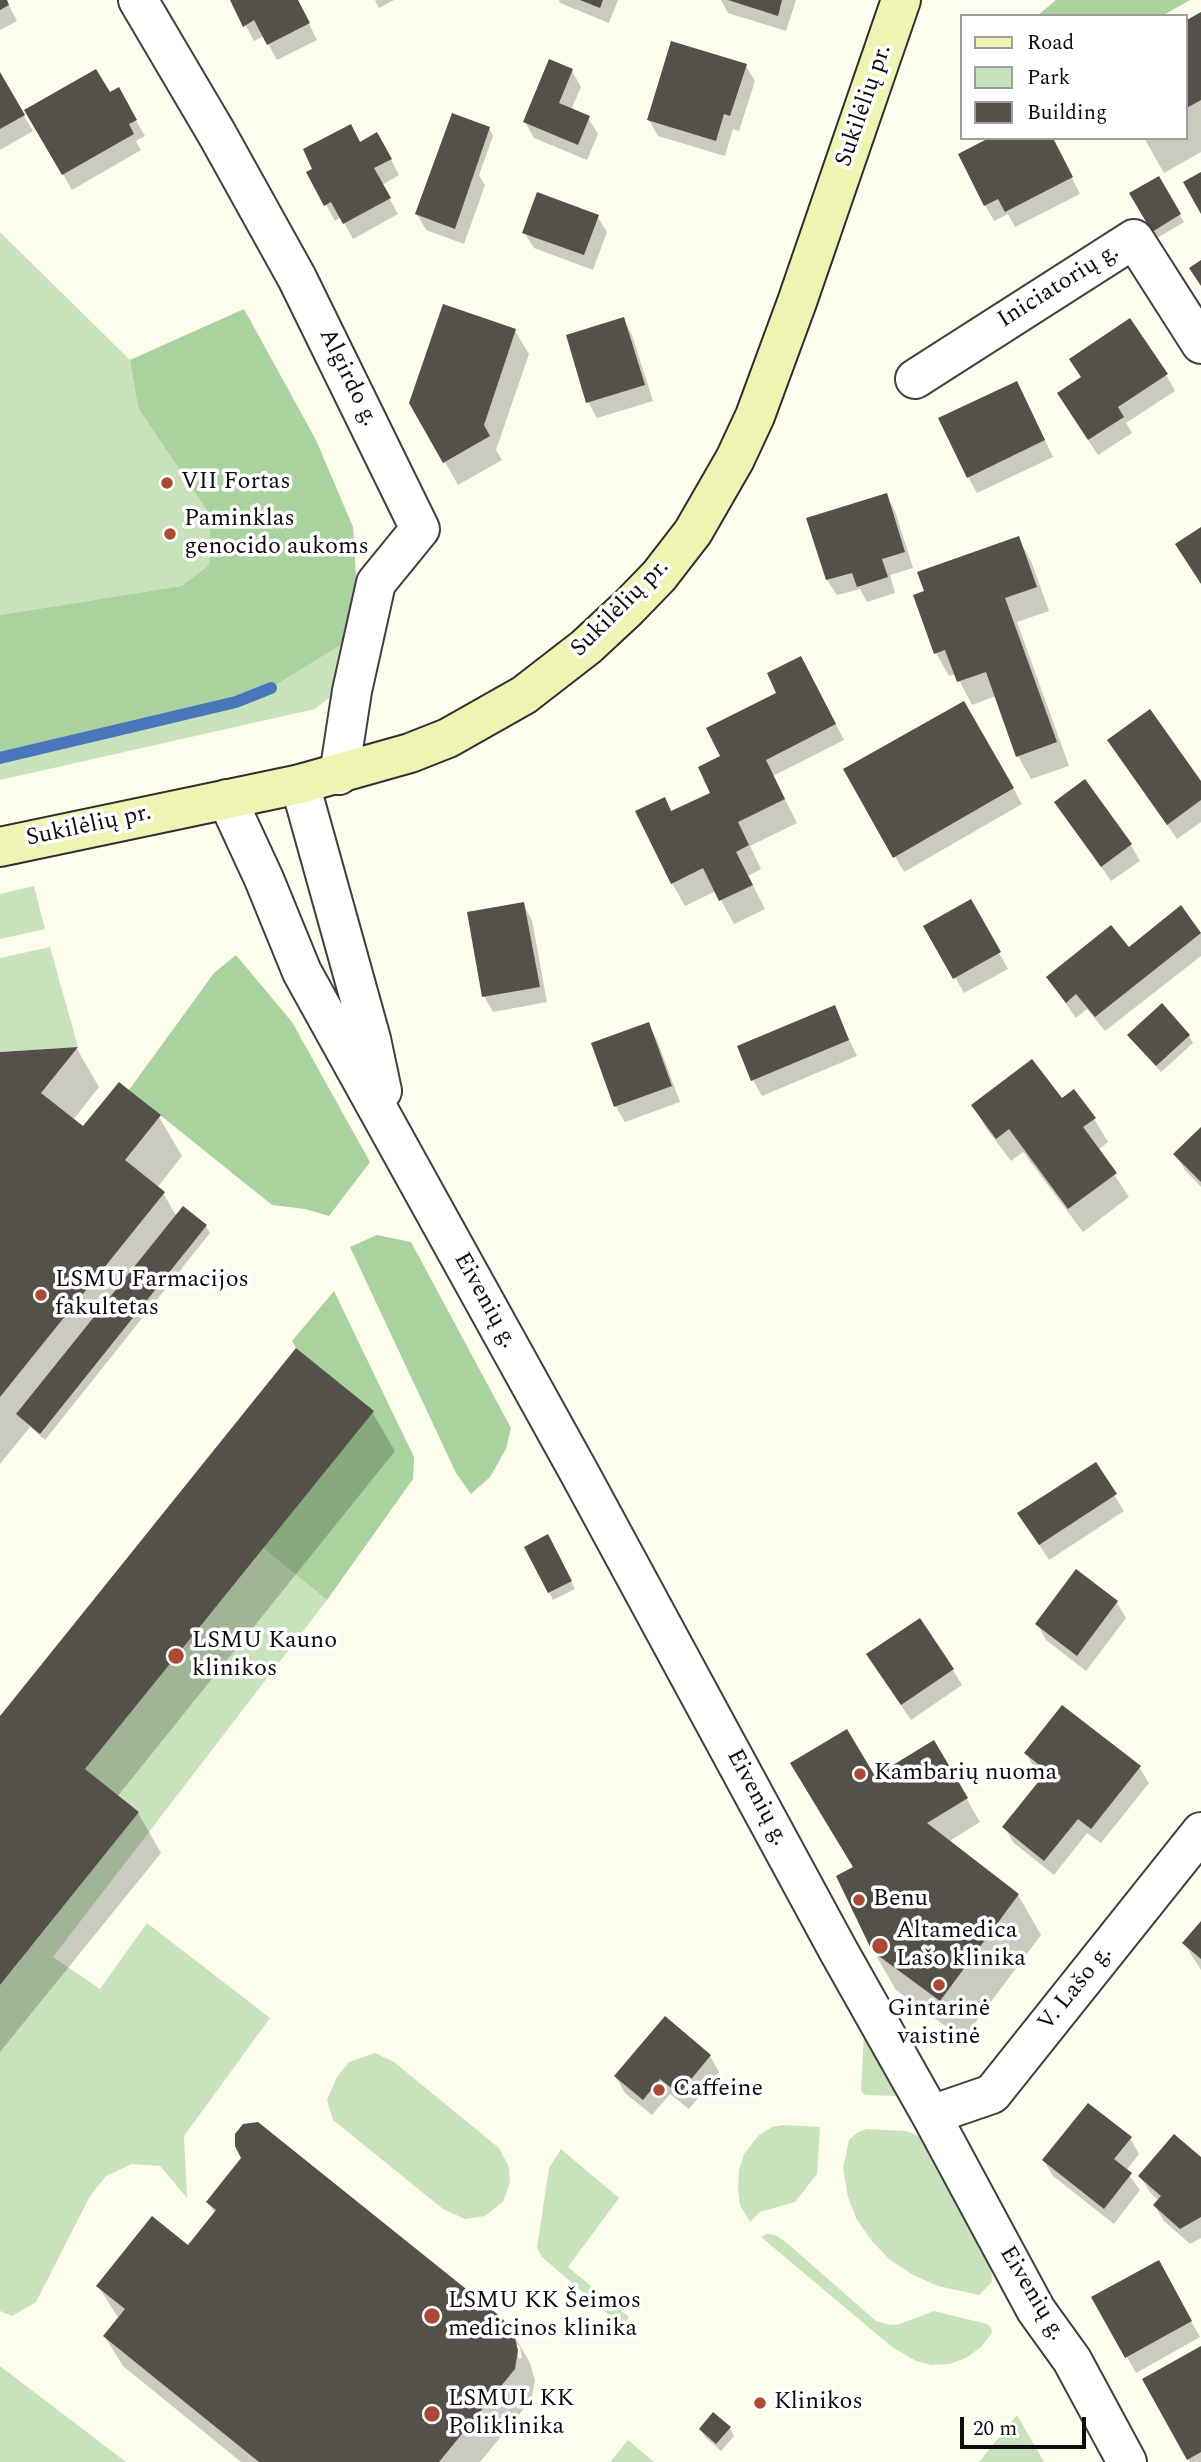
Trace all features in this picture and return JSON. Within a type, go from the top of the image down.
[{"type":"main road","name":"Sukilėlių pr.","points":[[0,846],[300,784],[410,753],[448,738],[524,695],[586,647],[628,608],[659,576],[693,532],[735,459],[755,416],[901,0]]},
{"type":"street","name":"Algirdo g.","points":[[138,0],[297,278],[420,529],[376,583],[352,691],[339,775]]},
{"type":"street","name":"Iniciatorių g.","points":[[915,379],[1134,239],[1201,344]]},
{"type":"street","name":"Eivenių g.","points":[[300,784],[371,1039],[391,1131]]},
{"type":"street","name":"Eivenių g.","points":[[227,799],[264,879],[302,972],[580,1474],[1036,2309],[1072,2361],[1127,2462]]},
{"type":"street","name":"V. Lašo g.","points":[[931,2115],[992,2094],[1201,1832]]},
{"type":"green space","points":[[1056,0],[1190,0],[1166,14],[1039,14]]},
{"type":"green space","points":[[0,232],[130,360],[138,408],[210,515],[209,565],[181,586],[0,615]]},
{"type":"green space","name":"VII Fortas","points":[[244,309],[316,440],[353,527],[357,593],[341,645],[271,688],[236,702],[0,758],[0,615],[181,586],[209,565],[210,515],[138,408],[130,360]]},
{"type":"green space","points":[[341,645],[337,685],[329,698],[315,709],[0,780],[0,758],[236,702],[271,688]]},
{"type":"green space","points":[[34,886],[45,929],[0,939],[0,894]]},
{"type":"green space","points":[[50,947],[78,1047],[0,1052],[0,958]]},
{"type":"green space","points":[[236,955],[292,1022],[370,1162],[329,1216],[305,1209],[272,1205],[129,1090],[214,973]]},
{"type":"green space","points":[[377,1235],[411,1242],[511,1428],[506,1449],[490,1477],[471,1494],[456,1473],[350,1247]]},
{"type":"green space","points":[[334,1291],[414,1457],[413,1479],[327,1600],[263,1548],[373,1411],[296,1348],[292,1341]]},
{"type":"green space","points":[[263,1548],[327,1600],[53,1957],[100,1989],[147,1923],[270,2018],[184,2136],[187,2198],[160,2166],[132,2164],[106,2176],[90,2196],[36,2302],[12,2316],[0,2311],[0,1985],[139,1812],[85,1769]]},
{"type":"green space","points":[[864,2035],[900,2094],[897,2096],[865,2095],[861,2091]]},
{"type":"green space","points":[[375,2053],[394,2062],[499,2148],[509,2167],[510,2183],[503,2202],[485,2216],[465,2219],[443,2209],[333,2120],[327,2100],[337,2077],[349,2062]]},
{"type":"green space","points":[[772,2127],[820,2127],[817,2174],[795,2202],[760,2212],[750,2222],[740,2205],[738,2189],[739,2170],[744,2154],[759,2135]]},
{"type":"green space","points":[[867,2129],[906,2131],[917,2135],[922,2141],[991,2267],[992,2282],[979,2295],[938,2286],[913,2275],[889,2259],[871,2240],[856,2218],[848,2197],[843,2168],[849,2140],[858,2132]]},
{"type":"green space","points":[[561,2149],[619,2198],[568,2267],[629,2317],[623,2327],[542,2257],[537,2248],[549,2168]]},
{"type":"green space","points":[[767,2234],[775,2235],[787,2243],[876,2321],[890,2325],[900,2324],[934,2311],[987,2324],[992,2333],[981,2347],[966,2358],[949,2364],[931,2365],[916,2361],[892,2347],[761,2237]]},
{"type":"green space","points":[[0,2366],[126,2462],[0,2462]]},
{"type":"green space","points":[[1017,2415],[1044,2462],[979,2462]]},
{"type":"green space","points":[[628,2440],[654,2462],[610,2462]]},
{"type":"building","points":[[0,0],[7,0],[9,5],[0,10]]},
{"type":"building","points":[[230,0],[298,0],[310,23],[267,45],[254,20],[243,27]]},
{"type":"building","points":[[580,0],[603,0],[600,8]]},
{"type":"building","points":[[728,0],[782,0],[778,16]]},
{"type":"building","points":[[1201,12],[1201,100],[1187,108],[1187,20]]},
{"type":"building","points":[[671,41],[747,64],[730,116],[724,114],[716,141],[647,120]]},
{"type":"building","points":[[549,59],[573,69],[559,103],[590,116],[578,145],[523,122]]},
{"type":"building","points":[[96,69],[110,92],[119,87],[137,120],[129,124],[134,134],[62,175],[24,110]]},
{"type":"building","points":[[0,72],[25,115],[0,129]]},
{"type":"building","points":[[452,113],[490,127],[455,229],[415,214]]},
{"type":"building","points":[[351,124],[360,142],[377,132],[392,159],[374,168],[391,198],[343,224],[331,202],[324,206],[306,172],[312,169],[303,149]]},
{"type":"building","points":[[985,140],[1054,140],[1073,177],[1005,212],[998,199],[984,206],[958,154]]},
{"type":"building","points":[[1201,172],[1201,214],[1183,182]]},
{"type":"building","points":[[1159,176],[1181,214],[1152,232],[1129,193]]},
{"type":"building","points":[[537,192],[599,215],[584,255],[522,233]]},
{"type":"building","points":[[1201,260],[1201,286],[1189,268]]},
{"type":"building","points":[[443,304],[516,329],[484,425],[490,436],[443,463],[409,403]]},
{"type":"building","points":[[624,317],[645,385],[586,403],[566,335]]},
{"type":"building","points":[[1130,318],[1168,374],[1118,407],[1124,417],[1088,440],[1057,393],[1081,377],[1069,359]]},
{"type":"building","points":[[1017,381],[1045,440],[967,478],[938,418]]},
{"type":"building","points":[[887,493],[905,552],[882,559],[888,577],[857,587],[852,573],[826,580],[806,518]]},
{"type":"building","points":[[1201,527],[1201,584],[1175,544]]},
{"type":"building","points":[[1019,536],[1037,587],[1005,598],[1057,742],[1016,757],[986,672],[957,682],[945,650],[934,654],[913,595],[924,591],[917,572]]},
{"type":"building","points":[[801,656],[836,724],[766,760],[785,799],[738,822],[749,845],[736,852],[753,885],[719,901],[703,868],[671,884],[635,811],[665,797],[671,811],[710,793],[698,767],[720,756],[706,728],[776,693],[767,673]]},
{"type":"building","points":[[964,701],[1014,788],[893,858],[843,769]]},
{"type":"building","points":[[1150,709],[1201,781],[1201,800],[1167,825],[1107,740]]},
{"type":"building","points":[[1085,779],[1132,844],[1101,867],[1054,802]]},
{"type":"building","points":[[971,899],[1001,952],[953,979],[923,926]]},
{"type":"building","points":[[524,902],[540,987],[482,997],[467,912]]},
{"type":"building","points":[[1181,905],[1201,933],[1095,1017],[1076,994],[1066,1003],[1046,977],[1111,925],[1129,947]]},
{"type":"building","points":[[1162,1003],[1190,1035],[1156,1066],[1127,1035]]},
{"type":"building","points":[[835,1005],[849,1040],[751,1081],[737,1046]]},
{"type":"building","points":[[649,1022],[672,1086],[614,1107],[591,1043]]},
{"type":"building","name":"LSMU Farmacijos fakultetas","points":[[78,1047],[41,1093],[83,1126],[119,1082],[161,1115],[125,1160],[165,1192],[0,1397],[0,1052]]},
{"type":"building","points":[[1032,1059],[1062,1098],[1074,1089],[1096,1118],[1083,1127],[1117,1173],[1068,1209],[1009,1129],[996,1139],[971,1105]]},
{"type":"building","points":[[1201,1127],[1201,1182],[1173,1154]]},
{"type":"building","points":[[183,1206],[207,1225],[40,1434],[16,1414]]},
{"type":"building","points":[[296,1348],[374,1411],[85,1769],[139,1812],[0,1985],[0,1716]]},
{"type":"building","points":[[1096,1462],[1117,1494],[1039,1545],[1017,1513]]},
{"type":"building","points":[[548,1534],[572,1581],[548,1593],[524,1547]]},
{"type":"building","points":[[1076,1569],[1118,1601],[1077,1656],[1035,1624]]},
{"type":"building","points":[[920,1618],[954,1669],[901,1705],[866,1654]]},
{"type":"building","points":[[1062,1705],[1141,1766],[1091,1829],[1078,1819],[1044,1861],[1002,1827],[1047,1771],[1024,1753]]},
{"type":"building","points":[[847,1729],[875,1776],[934,1740],[968,1798],[927,1823],[1019,1894],[940,2001],[872,1951],[836,1876],[853,1867],[790,1763]]},
{"type":"building","points":[[1201,1921],[1201,1959],[1182,1943]]},
{"type":"building","points":[[665,2016],[711,2055],[679,2094],[660,2079],[643,2100],[614,2076]]},
{"type":"building","points":[[1088,2103],[1132,2137],[1114,2159],[1132,2173],[1104,2209],[1042,2160]]},
{"type":"building","points":[[258,2122],[501,2317],[513,2331],[518,2350],[515,2369],[439,2462],[259,2462],[103,2336],[125,2309],[96,2286],[152,2216],[188,2245],[216,2210],[206,2202],[241,2158],[235,2146],[235,2134],[243,2124]]},
{"type":"building","points":[[1174,2134],[1201,2157],[1201,2217],[1180,2229],[1153,2205],[1161,2196],[1138,2176]]},
{"type":"building","points":[[1159,2260],[1192,2321],[1125,2358],[1091,2297]]},
{"type":"building","points":[[1201,2346],[1201,2452],[1187,2460],[1142,2379]]},
{"type":"building","points":[[713,2412],[731,2427],[716,2444],[699,2429]]},
{"type":"waterway","points":[[0,758],[236,702],[271,688]]},
{"type":"place","name":"VII Fortas","points":[[167,483]]},
{"type":"place","name":"Paminklas genocido aukoms","points":[[170,534]]},
{"type":"place","name":"LSMU Farmacijos fakultetas","points":[[41,1295]]},
{"type":"place","name":"LSMU Kauno klinikos","points":[[176,1656]]},
{"type":"place","name":"Kambarių nuoma","points":[[860,1774]]},
{"type":"place","name":"Benu","points":[[859,1900]]},
{"type":"place","name":"Altamedica Lašo klinika","points":[[880,1946]]},
{"type":"place","name":"Gintarinė vaistinė","points":[[939,1985]]},
{"type":"place","name":"Caffeine","points":[[659,2090]]},
{"type":"place","name":"LSMU KK Šeimos medicinos klinika","points":[[432,2316]]},
{"type":"place","name":"Klinikos","points":[[760,2403]]},
{"type":"place","name":"LSMUL KK Poliklinika","points":[[432,2414]]}]
